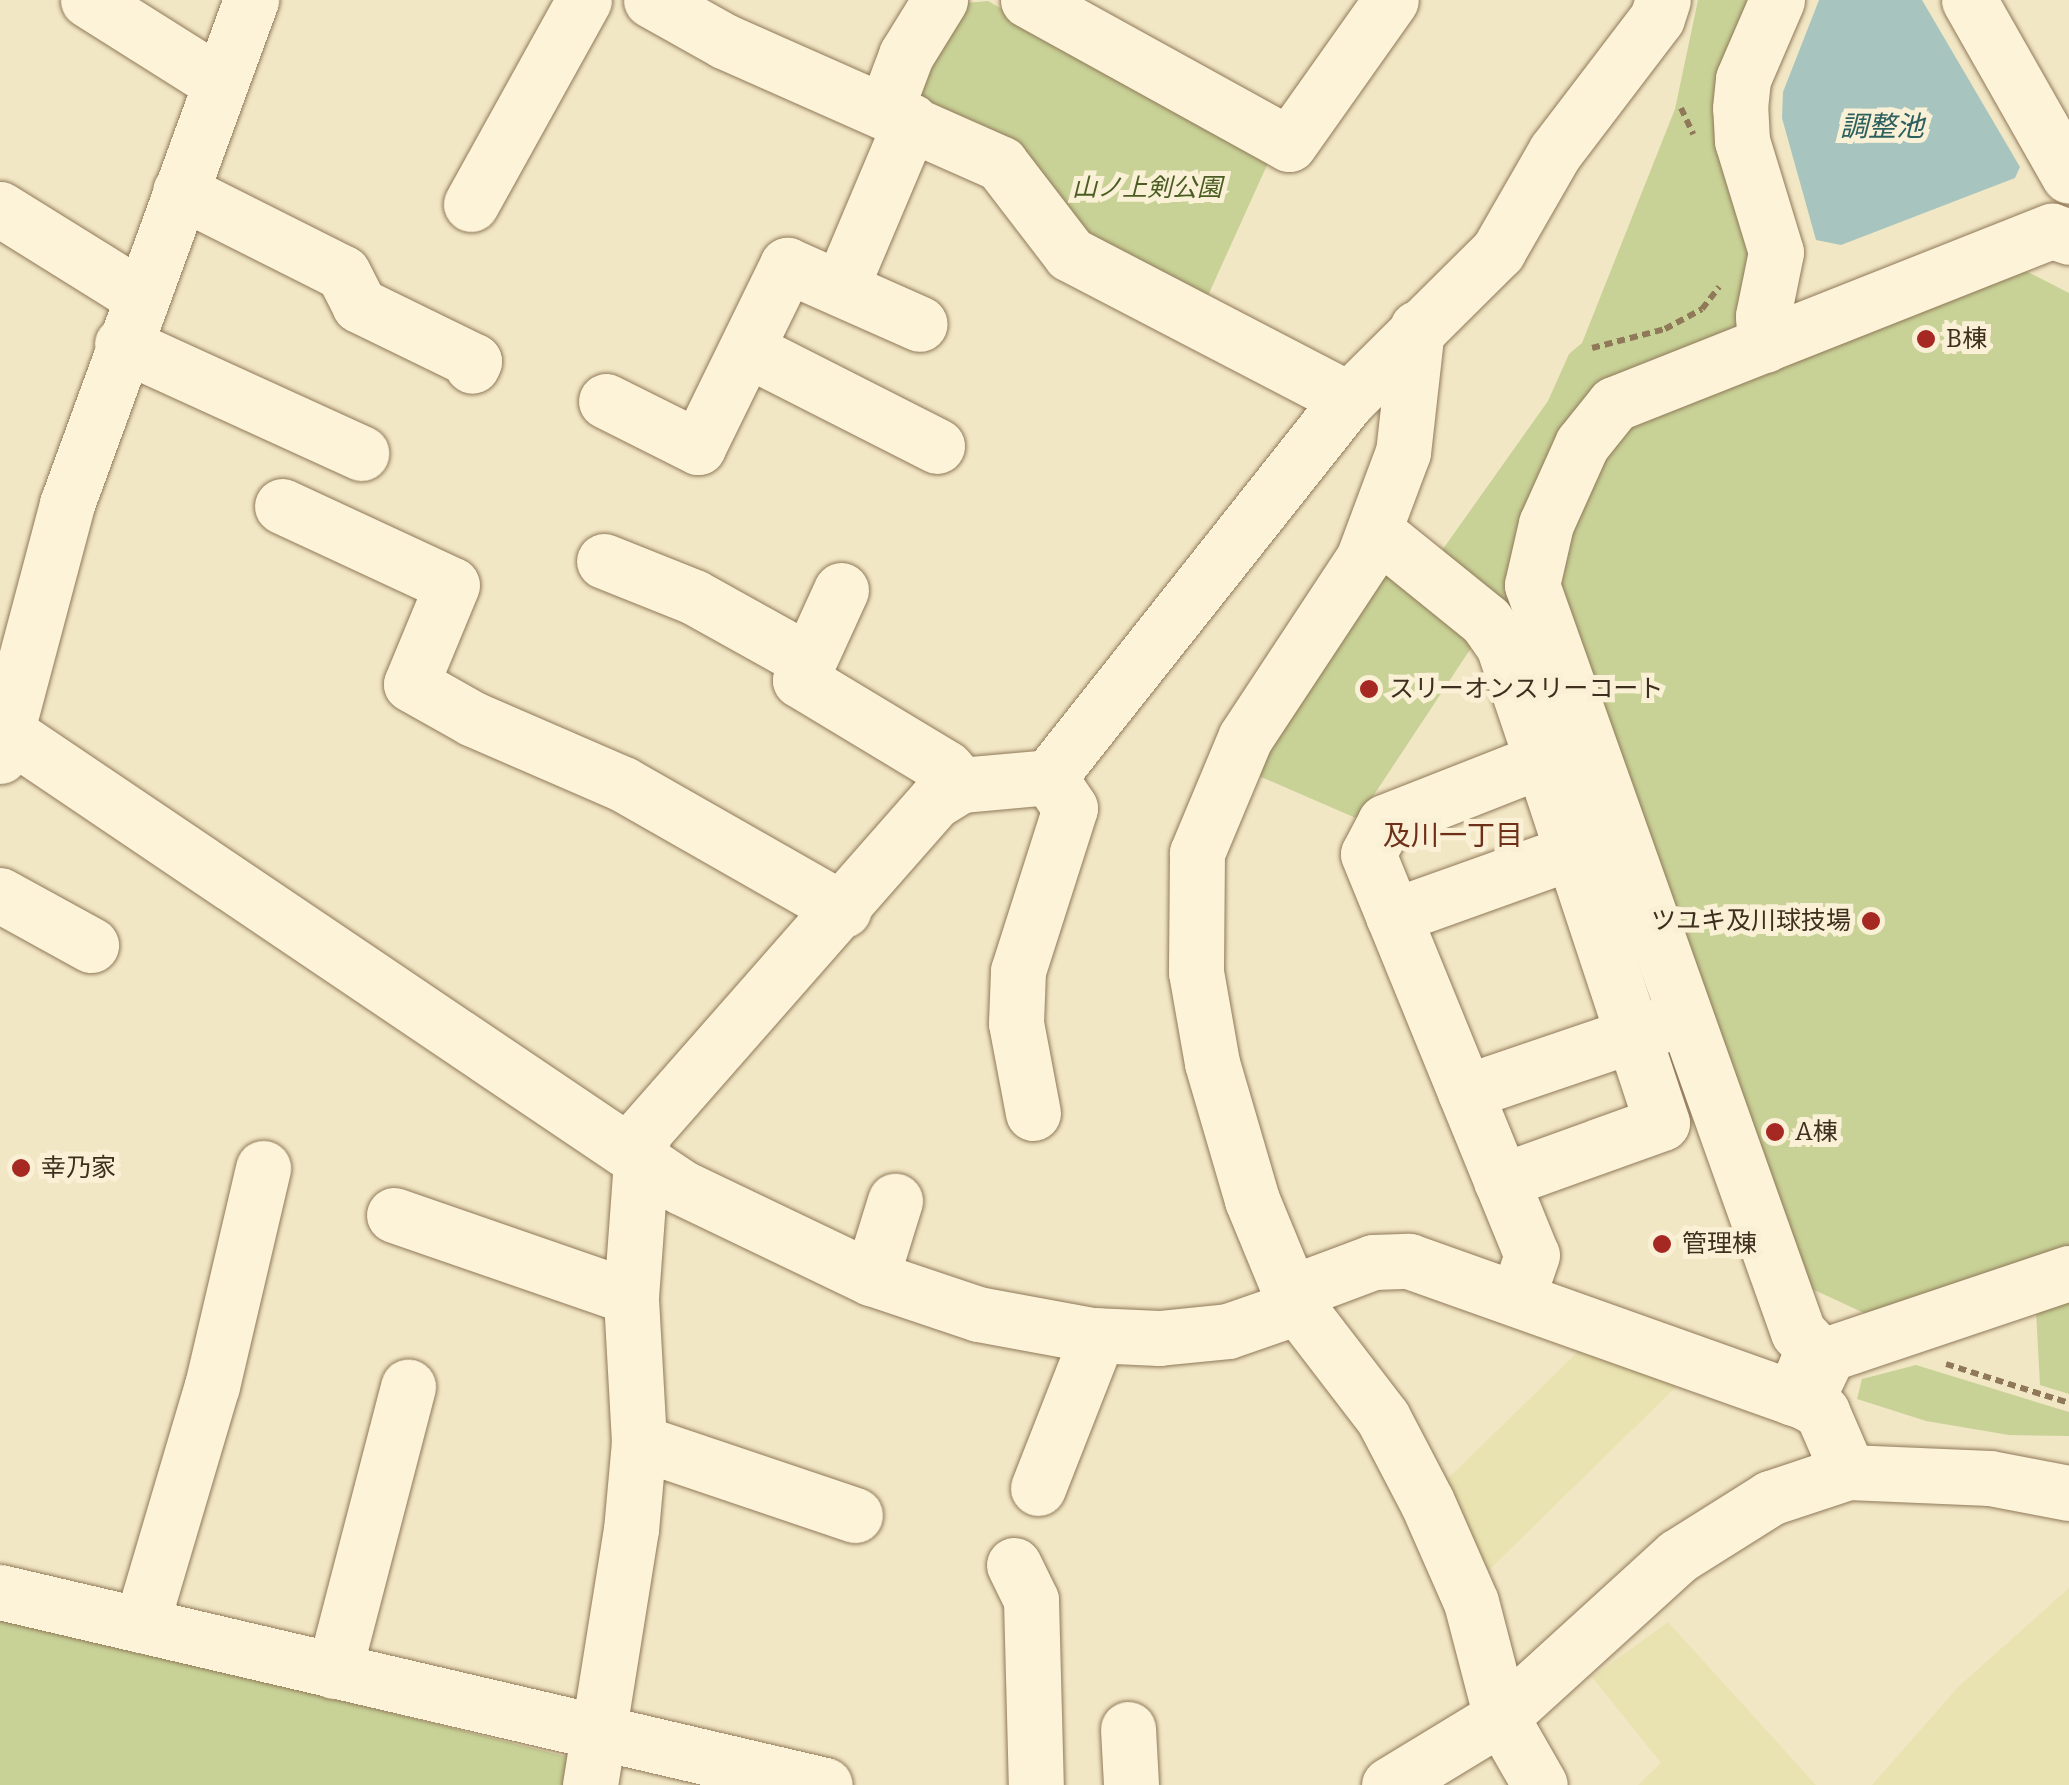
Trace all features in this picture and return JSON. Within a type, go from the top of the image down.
[{"type":"street","points":[[88,0],[220,84]]},
{"type":"street","points":[[251,0],[67,504],[4,745],[681,1187],[871,1278],[978,1314],[1098,1336],[1228,1331],[1283,1312],[1300,1290],[1373,1262],[1409,1261],[1799,1400],[1822,1412],[1848,1472]]},
{"type":"street","points":[[472,204],[584,0]]},
{"type":"street","points":[[652,0],[724,41],[1001,164],[1070,254],[1349,399]]},
{"type":"street","points":[[841,286],[898,116],[906,55],[940,0]]},
{"type":"street","points":[[1028,0],[1288,144],[1390,0]]},
{"type":"street","points":[[590,1785],[639,1442],[631,1297],[643,1133],[844,910],[935,800],[961,785],[1049,777],[1349,399],[1498,251],[1555,152],[1657,18],[1663,0]]},
{"type":"street","points":[[1765,345],[1763,316],[1776,252],[1742,141],[1740,108],[1743,80],[1777,0]]},
{"type":"street","points":[[1968,0],[2069,176]]},
{"type":"street","points":[[2011,0],[2069,99]]},
{"type":"street","points":[[180,191],[343,273],[359,305],[474,361],[472,366]]},
{"type":"street","points":[[0,209],[131,320],[361,453]]},
{"type":"street","points":[[1502,1181],[1662,1123],[1632,1034],[1596,843],[1532,585],[1546,524],[1582,444],[1614,404],[2052,232],[2069,237]]},
{"type":"street","points":[[606,401],[698,447],[787,265],[920,324]]},
{"type":"street","points":[[1417,328],[1403,452],[1375,530],[1245,738],[1197,853],[1196,972],[1212,1063],[1252,1200],[1294,1302],[1382,1418],[1426,1502],[1470,1602],[1501,1717],[1540,1785]]},
{"type":"street","points":[[748,350],[937,446]]},
{"type":"street","points":[[282,506],[345,521],[456,576],[411,684],[473,719],[623,784],[844,910]]},
{"type":"street","points":[[1375,530],[1486,621],[1503,644],[1542,760],[1596,843],[1686,1018],[1798,1332],[1813,1348],[1799,1400]]},
{"type":"street","points":[[604,561],[694,597],[807,660]]},
{"type":"street","points":[[841,590],[800,680],[946,768],[961,785]]},
{"type":"street","points":[[1517,1298],[1532,1256],[1368,854],[1385,822],[1542,760]]},
{"type":"street","points":[[1033,1113],[1016,1023],[1018,971],[1070,808],[1049,777]]},
{"type":"street","points":[[1393,916],[1596,843]]},
{"type":"street","points":[[0,895],[92,946]]},
{"type":"street","points":[[1465,1092],[1686,1018]]},
{"type":"street","points":[[141,1626],[212,1386],[263,1168]]},
{"type":"street","points":[[871,1278],[896,1200]]},
{"type":"street","points":[[394,1215],[631,1297]]},
{"type":"street","points":[[1799,1400],[1828,1354],[2069,1273]]},
{"type":"street","points":[[1038,1488],[1098,1336]]},
{"type":"street","points":[[334,1671],[408,1386]]},
{"type":"street","points":[[639,1442],[855,1515]]},
{"type":"street","points":[[1389,1785],[1501,1717],[1678,1556],[1770,1498],[1848,1472],[1990,1478],[2069,1492]]},
{"type":"street","points":[[1014,1565],[1031,1600],[1036,1785]]},
{"type":"street","points":[[0,1592],[825,1785]]},
{"type":"street","points":[[1128,1729],[1131,1785]]},
{"type":"path","points":[[1681,108],[1695,139]]},
{"type":"path","points":[[1592,348],[1666,329],[1702,309],[1726,273]]},
{"type":"path","points":[[1895,1332],[1933,1360],[2069,1402]]},
{"type":"shaded area","points":[[1589,1341],[1684,1379],[1483,1576],[1436,1490]]},
{"type":"shaded area","points":[[2069,1588],[2069,1785],[1872,1785],[1958,1687]]},
{"type":"shaded area","points":[[1668,1622],[1816,1785],[1638,1785],[1661,1763],[1592,1677]]},
{"type":"green space","points":[[1698,0],[1765,0],[1763,229],[1740,324],[1598,391],[1572,412],[1531,492],[1528,636],[1438,556],[1548,401],[1569,354],[1582,343],[1675,109]]},
{"type":"green space","name":"山ノ上剣公園","points":[[988,1],[1268,163],[1201,311],[1087,249],[920,105],[911,87],[965,3]]},
{"type":"green space","name":"ツユキ及川球技場","points":[[2020,268],[2069,293],[2069,1252],[1877,1319],[1799,1283],[1556,591],[1564,531],[1598,463],[1636,416]]},
{"type":"green space","name":"スリーオンスリーコート","points":[[1393,570],[1477,639],[1358,819],[1245,770],[1367,581]]},
{"type":"green space","points":[[2069,1299],[2069,1394],[2040,1385],[2036,1311]]},
{"type":"green space","points":[[1916,1365],[2069,1412],[2069,1436],[2009,1435],[1926,1421],[1857,1399],[1862,1379]]},
{"type":"green space","points":[[0,1615],[576,1759],[584,1785],[0,1785]]},
{"type":"water","name":"調整池","points":[[1819,0],[1922,0],[2020,167],[2015,178],[1841,245],[1816,240],[1782,118],[1783,92]]},
{"type":"place","name":"B棟","points":[[1926,339]]},
{"type":"place","name":"スリーオンスリーコート","points":[[1369,689]]},
{"type":"place","name":"ツユキ及川球技場","points":[[1871,921]]},
{"type":"place","name":"A棟","points":[[1775,1132]]},
{"type":"place","name":"幸乃家","points":[[21,1168]]},
{"type":"place","name":"管理棟","points":[[1662,1244]]},
{"type":"district","name":"及川一丁目","points":[[1453,836]]}]
